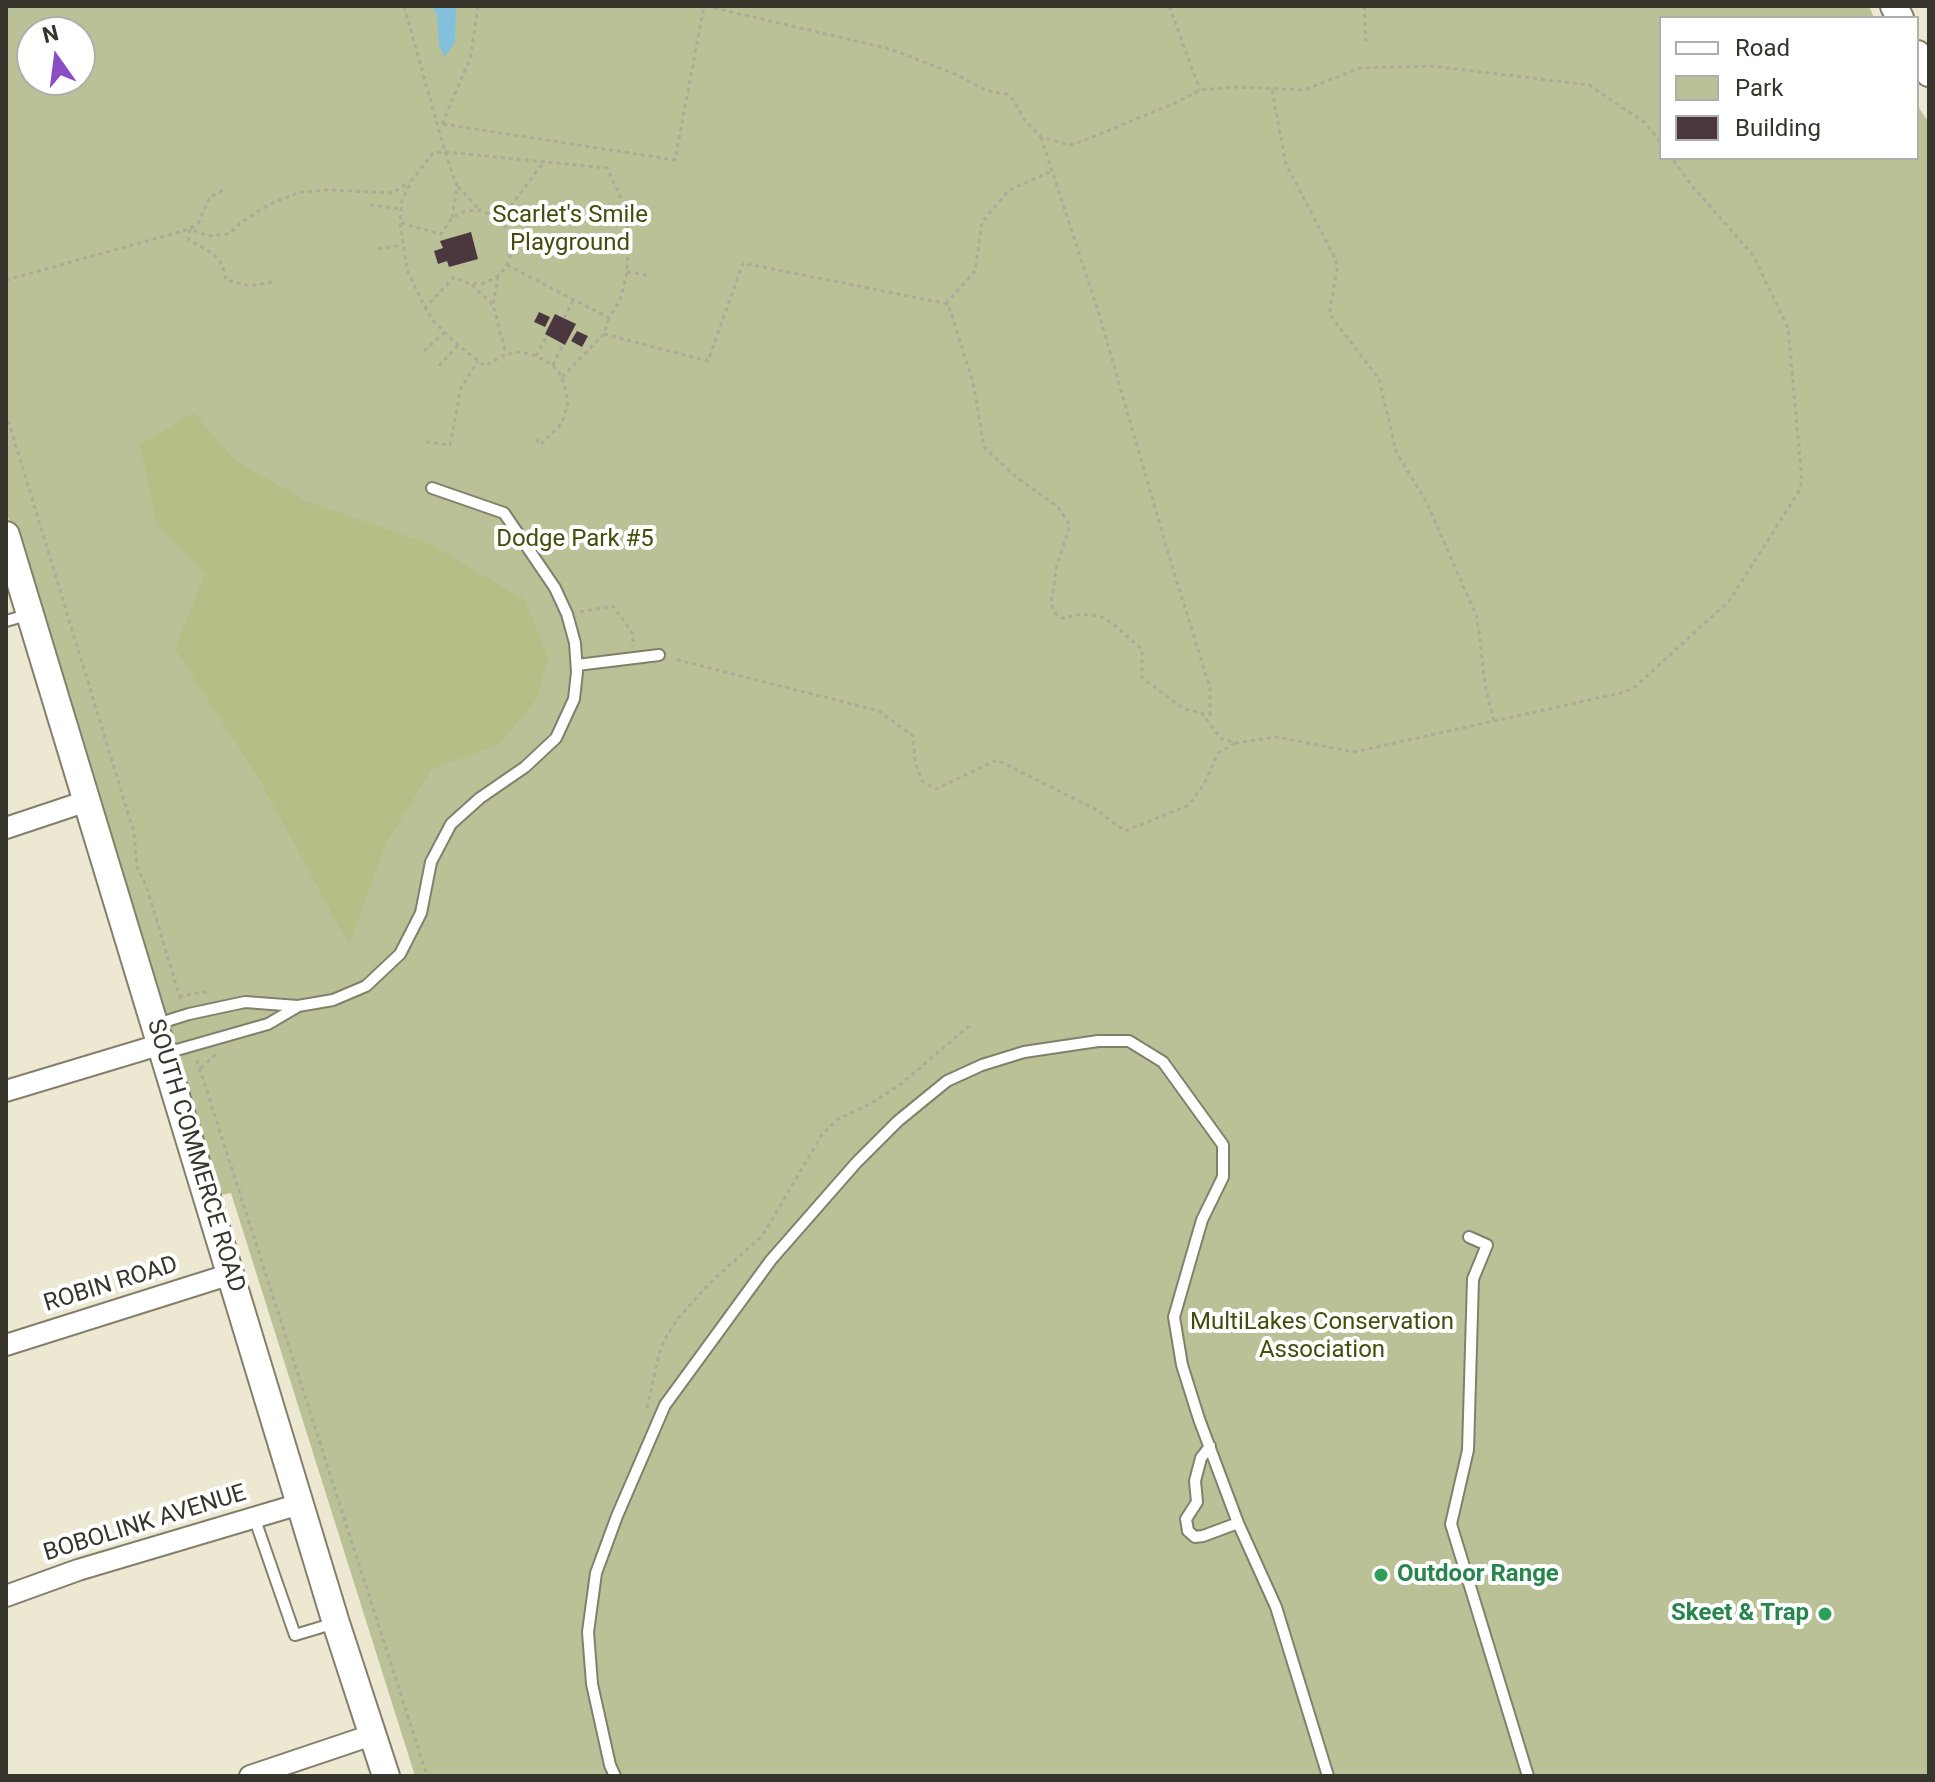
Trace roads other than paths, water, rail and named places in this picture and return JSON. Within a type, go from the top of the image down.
[{"type":"street","name":"SOUTH COMMERCE ROAD","points":[[6,535],[18,617],[87,801],[336,1623],[386,1776]]},
{"type":"street","points":[[6,828],[87,801]]},
{"type":"street","points":[[6,1091],[160,1041]]},
{"type":"street","name":"ROBIN ROAD","points":[[6,1345],[231,1274]]},
{"type":"street","name":"BOBOLINK AVENUE","points":[[6,1596],[78,1570],[300,1504]]},
{"type":"street","points":[[250,1776],[372,1735]]},
{"type":"lane","points":[[160,1041],[185,1015],[245,1002],[298,1006],[333,1000],[366,986],[400,954],[421,913],[431,862],[451,824],[480,798],[525,767],[556,738],[574,699],[577,665],[567,614],[555,588],[504,513],[432,488]]},
{"type":"lane","points":[[577,665],[659,655]]},
{"type":"lane","points":[[160,1041],[268,1024],[298,1006]]},
{"type":"lane","points":[[615,1776],[592,1684],[588,1632],[596,1573],[665,1405],[771,1260],[837,1184],[898,1121],[947,1081],[982,1065],[1024,1052],[1098,1041],[1129,1041],[1163,1062],[1223,1145],[1223,1177],[1202,1220],[1174,1317],[1182,1365],[1238,1523],[1276,1607],[1328,1776]]},
{"type":"lane","points":[[1469,1237],[1487,1245],[1473,1279],[1468,1450],[1451,1524],[1528,1776]]},
{"type":"lane","points":[[1210,1446],[1201,1458],[1195,1481],[1197,1502],[1186,1519],[1188,1531],[1195,1537],[1203,1536],[1238,1523]]},
{"type":"lane","points":[[254,1517],[295,1635],[336,1623]]},
{"type":"water","points":[[431,6],[456,6],[455,42],[445,57],[439,46],[437,14]]},
{"type":"place","name":"Outdoor Range","points":[[1381,1575]]},
{"type":"place","name":"Skeet & Trap","points":[[1825,1614]]},
{"type":"park label","name":"Scarlet's Smile Playground","points":[[570,230]]},
{"type":"park label","name":"Dodge Park #5","points":[[575,540]]},
{"type":"park label","name":"MultiLakes Conservation Association","points":[[1322,1337]]}]
